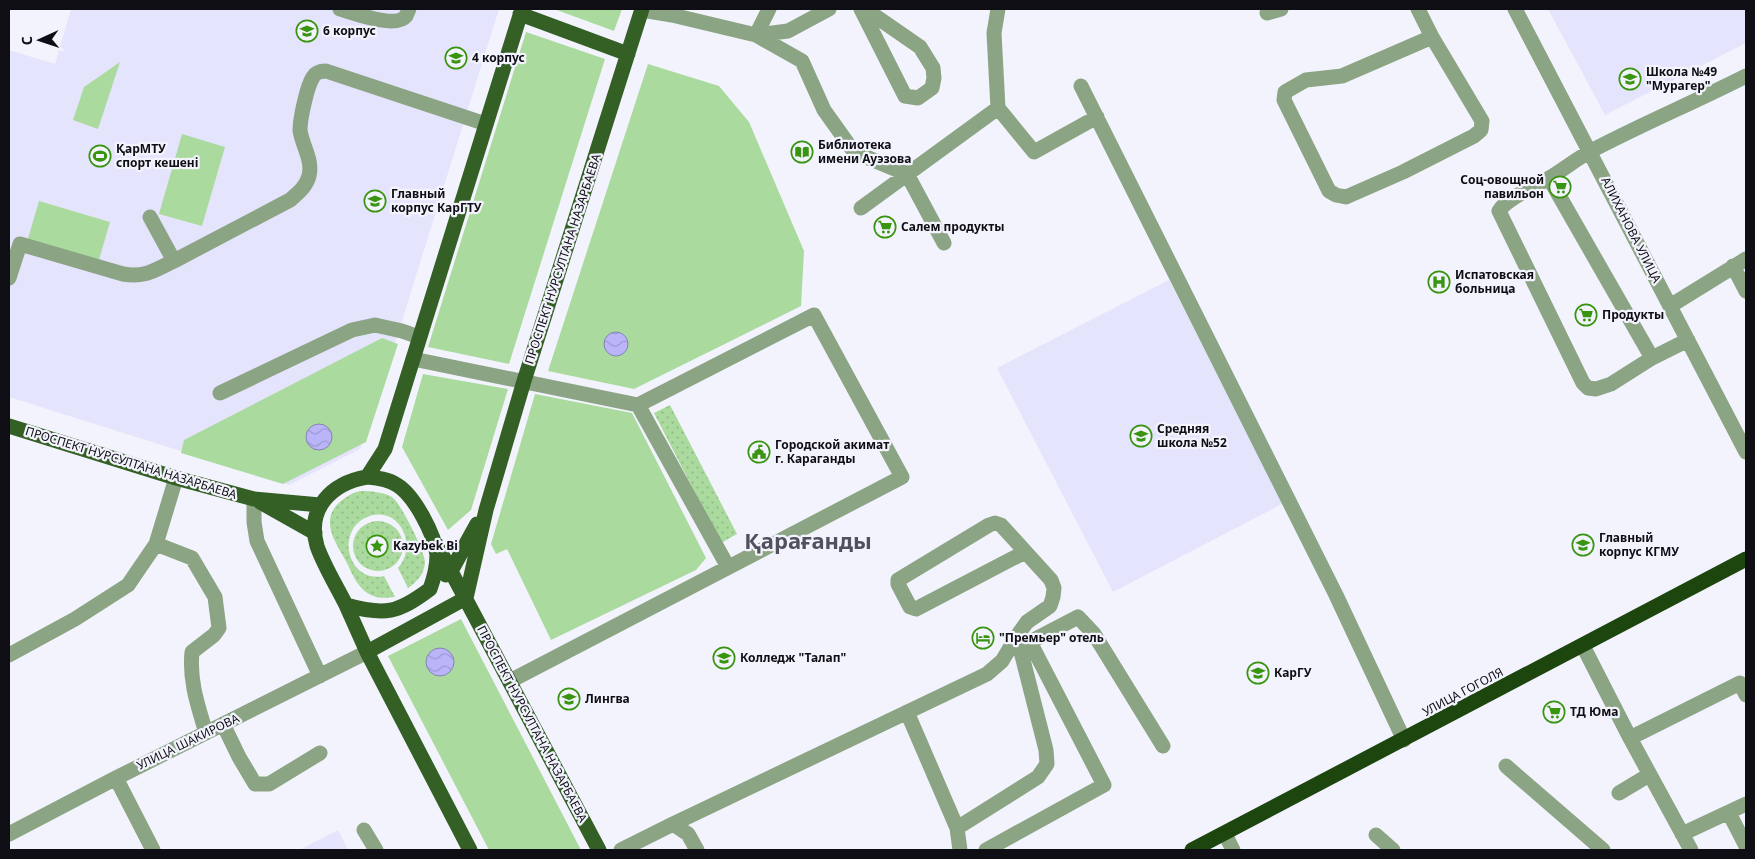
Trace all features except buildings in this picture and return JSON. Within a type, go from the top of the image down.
[{"type":"highway","name":"УЛИЦА ГОГОЛЯ","points":[[1192,850],[1746,559]]},
{"type":"main road","name":"ПРОСПЕКТ НУРСУЛТАНА НАЗАРБАЕВА","points":[[599,850],[466,598],[486,510],[524,381],[642,9]]},
{"type":"main road","points":[[367,477],[385,449],[521,11],[628,54]]},
{"type":"main road","name":"ПРОСПЕКТ НУРСУЛТАНА НАЗАРБАЕВА","points":[[9,426],[176,478],[254,499],[320,505]]},
{"type":"main road","points":[[367,652],[466,598],[408,494],[396,484],[382,478],[367,477],[352,479],[339,486],[320,505],[316,519],[315,533],[317,546],[367,652],[470,850]]},
{"type":"main road","name":"ПРОСПЕКТ НУРСУЛТАНА НАЗАРБАЕВА","points":[[254,499],[315,533]]},
{"type":"main road","name":"ПРОСПЕКТ НУРСУЛТАНА НАЗАРБАЕВА","points":[[430,589],[451,570],[486,510]]},
{"type":"main road","points":[[346,606],[379,612],[399,609],[430,589],[436,570],[437,554],[428,528]]},
{"type":"street","points":[[340,9],[390,22],[400,20],[406,16],[409,9]]},
{"type":"street","points":[[642,9],[756,35],[802,61],[824,110],[854,152],[907,174],[944,243]]},
{"type":"street","points":[[756,35],[768,9]]},
{"type":"street","points":[[756,35],[788,31],[813,14],[829,9]]},
{"type":"street","points":[[861,9],[905,96],[918,98],[932,88],[933,68],[920,47],[865,9]]},
{"type":"street","points":[[998,9],[994,33],[998,108],[1034,152],[1097,117]]},
{"type":"street","points":[[1418,9],[1432,37],[1482,121],[1480,130],[1474,136],[1403,172],[1346,197],[1329,191],[1284,100],[1285,92],[1306,80],[1342,76],[1432,37]]},
{"type":"street","name":"АЛИХАНОВА УЛИЦА","points":[[1515,9],[1746,452]]},
{"type":"street","points":[[9,278],[14,241],[123,274],[136,276],[148,274],[290,200],[302,191],[309,175],[310,160],[300,132],[300,116],[313,76],[319,72],[326,71],[486,124]]},
{"type":"street","points":[[1688,340],[1652,358],[1611,384],[1596,389],[1588,388],[1583,383],[1499,214],[1501,207],[1590,151],[1702,99],[1746,76]]},
{"type":"street","points":[[1081,86],[1336,595],[1404,740]]},
{"type":"street","points":[[861,208],[998,108]]},
{"type":"street","points":[[1549,178],[1652,358]]},
{"type":"street","points":[[150,217],[174,261]]},
{"type":"street","points":[[1670,306],[1740,263],[1746,291]]},
{"type":"street","points":[[413,358],[638,405],[814,315],[902,477],[510,681]]},
{"type":"street","points":[[220,393],[352,330],[375,325],[402,331],[419,338]]},
{"type":"street","points":[[638,405],[728,567]]},
{"type":"street","points":[[9,655],[75,618],[128,585],[156,544],[176,478]]},
{"type":"street","points":[[254,499],[254,522],[257,541],[320,676]]},
{"type":"street","points":[[621,850],[987,674],[1002,661],[1016,636],[1027,622],[1050,606],[1054,588],[1051,580],[1001,525],[995,523],[983,528],[901,578],[898,584],[910,607],[916,609],[1025,552]]},
{"type":"street","points":[[156,544],[192,558],[215,596],[219,628],[214,635],[192,652],[190,670],[194,695],[206,733]]},
{"type":"street","points":[[986,850],[1104,785],[1030,642],[1078,617],[1094,634],[1163,746]]},
{"type":"street","points":[[956,828],[1038,778],[1048,764],[1016,636]]},
{"type":"street","points":[[1583,646],[1690,850]]},
{"type":"street","name":"УЛИЦА ШАКИРОВА","points":[[9,834],[367,652]]},
{"type":"street","points":[[1630,738],[1740,682],[1746,695]]},
{"type":"street","points":[[906,712],[956,828],[960,850]]},
{"type":"street","points":[[224,724],[239,757],[255,784],[269,784],[320,753]]},
{"type":"street","points":[[1506,766],[1603,850]]},
{"type":"street","points":[[1619,793],[1649,775]]},
{"type":"street","points":[[116,778],[153,850]]},
{"type":"street","points":[[1682,834],[1746,804]]},
{"type":"street","points":[[1729,813],[1746,846]]},
{"type":"street","points":[[672,824],[688,834],[697,850]]},
{"type":"street","points":[[364,830],[376,850]]},
{"type":"street","points":[[1225,834],[1232,850]]},
{"type":"street","points":[[1376,835],[1393,850]]},
{"type":"shaded area","points":[[71,9],[499,9],[397,337],[360,449],[289,485],[9,397],[9,50],[55,64]]},
{"type":"shaded area","name":"Школа №49 \"Мурагер\"","points":[[1548,9],[1746,9],[1746,43],[1605,115]]},
{"type":"shaded area","name":"Средняя школа №52","points":[[1169,280],[1284,503],[1113,592],[997,368]]},
{"type":"shaded area","points":[[338,830],[348,850],[299,850]]},
{"type":"green space","points":[[554,9],[622,9],[614,31]]},
{"type":"green space","points":[[526,32],[605,59],[509,364],[428,347]]},
{"type":"green space","points":[[120,62],[98,129],[73,120],[84,87]]},
{"type":"green space","points":[[648,64],[719,86],[749,122],[804,251],[801,306],[634,389],[548,371]]},
{"type":"green space","points":[[182,134],[225,147],[202,226],[159,214]]},
{"type":"green space","points":[[39,201],[110,222],[98,263],[27,242]]},
{"type":"green space","points":[[382,338],[398,344],[366,442],[283,484],[181,453],[184,440]]},
{"type":"green space","points":[[423,374],[508,389],[471,510],[448,530],[402,447]]},
{"type":"green space","points":[[535,394],[632,413],[706,558],[696,570],[551,640],[507,549],[496,554],[491,544]]},
{"type":"green space","points":[[670,405],[737,534],[721,543],[654,413]]},
{"type":"green space","points":[[361,491],[385,494],[396,501],[412,528],[424,557],[425,563],[422,574],[408,588],[398,568],[404,558],[405,537],[395,520],[386,516],[376,515],[365,518],[356,525],[350,535],[350,556],[362,572],[372,576],[384,576],[395,597],[375,597],[362,588],[353,576],[331,532],[331,516],[334,508],[346,497]]},
{"type":"green space","points":[[373,521],[383,521],[396,528],[403,541],[403,551],[396,564],[383,571],[373,571],[364,567],[357,560],[353,551],[353,541],[357,532],[364,525]]},
{"type":"green space","points":[[461,619],[581,850],[489,850],[388,656]]},
{"type":"water","points":[[616,332],[625,335],[628,344],[625,353],[616,356],[607,353],[604,344],[607,335]]},
{"type":"water","points":[[319,424],[328,428],[332,437],[328,446],[319,450],[310,446],[306,437],[310,428]]},
{"type":"water","points":[[440,648],[450,652],[454,662],[450,672],[440,676],[430,672],[426,662],[430,652]]},
{"type":"place","name":"6 корпус","points":[[307,31]]},
{"type":"place","name":"4 корпус","points":[[456,58]]},
{"type":"place","name":"Школа №49 \"Мурагер\"","points":[[1630,79]]},
{"type":"place","name":"Библиотека имени Ауэзова","points":[[802,152]]},
{"type":"place","name":"ҚарМТУ спорт кешені","points":[[100,156]]},
{"type":"place","name":"Соц-овощной павильон","points":[[1560,187]]},
{"type":"place","name":"Главный корпус КарГТУ","points":[[375,201]]},
{"type":"place","name":"Салем продукты","points":[[885,227]]},
{"type":"place","name":"Испатовская больница","points":[[1439,282]]},
{"type":"place","name":"Продукты","points":[[1586,315]]},
{"type":"place","name":"Средняя школа №52","points":[[1141,436]]},
{"type":"place","name":"Городской акимат г. Караганды","points":[[759,452]]},
{"type":"place","name":"Главный корпус КГМУ","points":[[1583,545]]},
{"type":"place","name":"Kazybek Bi","points":[[377,546]]},
{"type":"place","name":"\"Премьер\" отель","points":[[983,638]]},
{"type":"place","name":"Колледж \"Талап\"","points":[[724,658]]},
{"type":"place","name":"КарГУ","points":[[1258,673]]},
{"type":"place","name":"Лингва","points":[[569,699]]},
{"type":"place","name":"ТД Юма","points":[[1554,712]]},
{"type":"district","name":"Қарағанды","points":[[808,541]]}]
